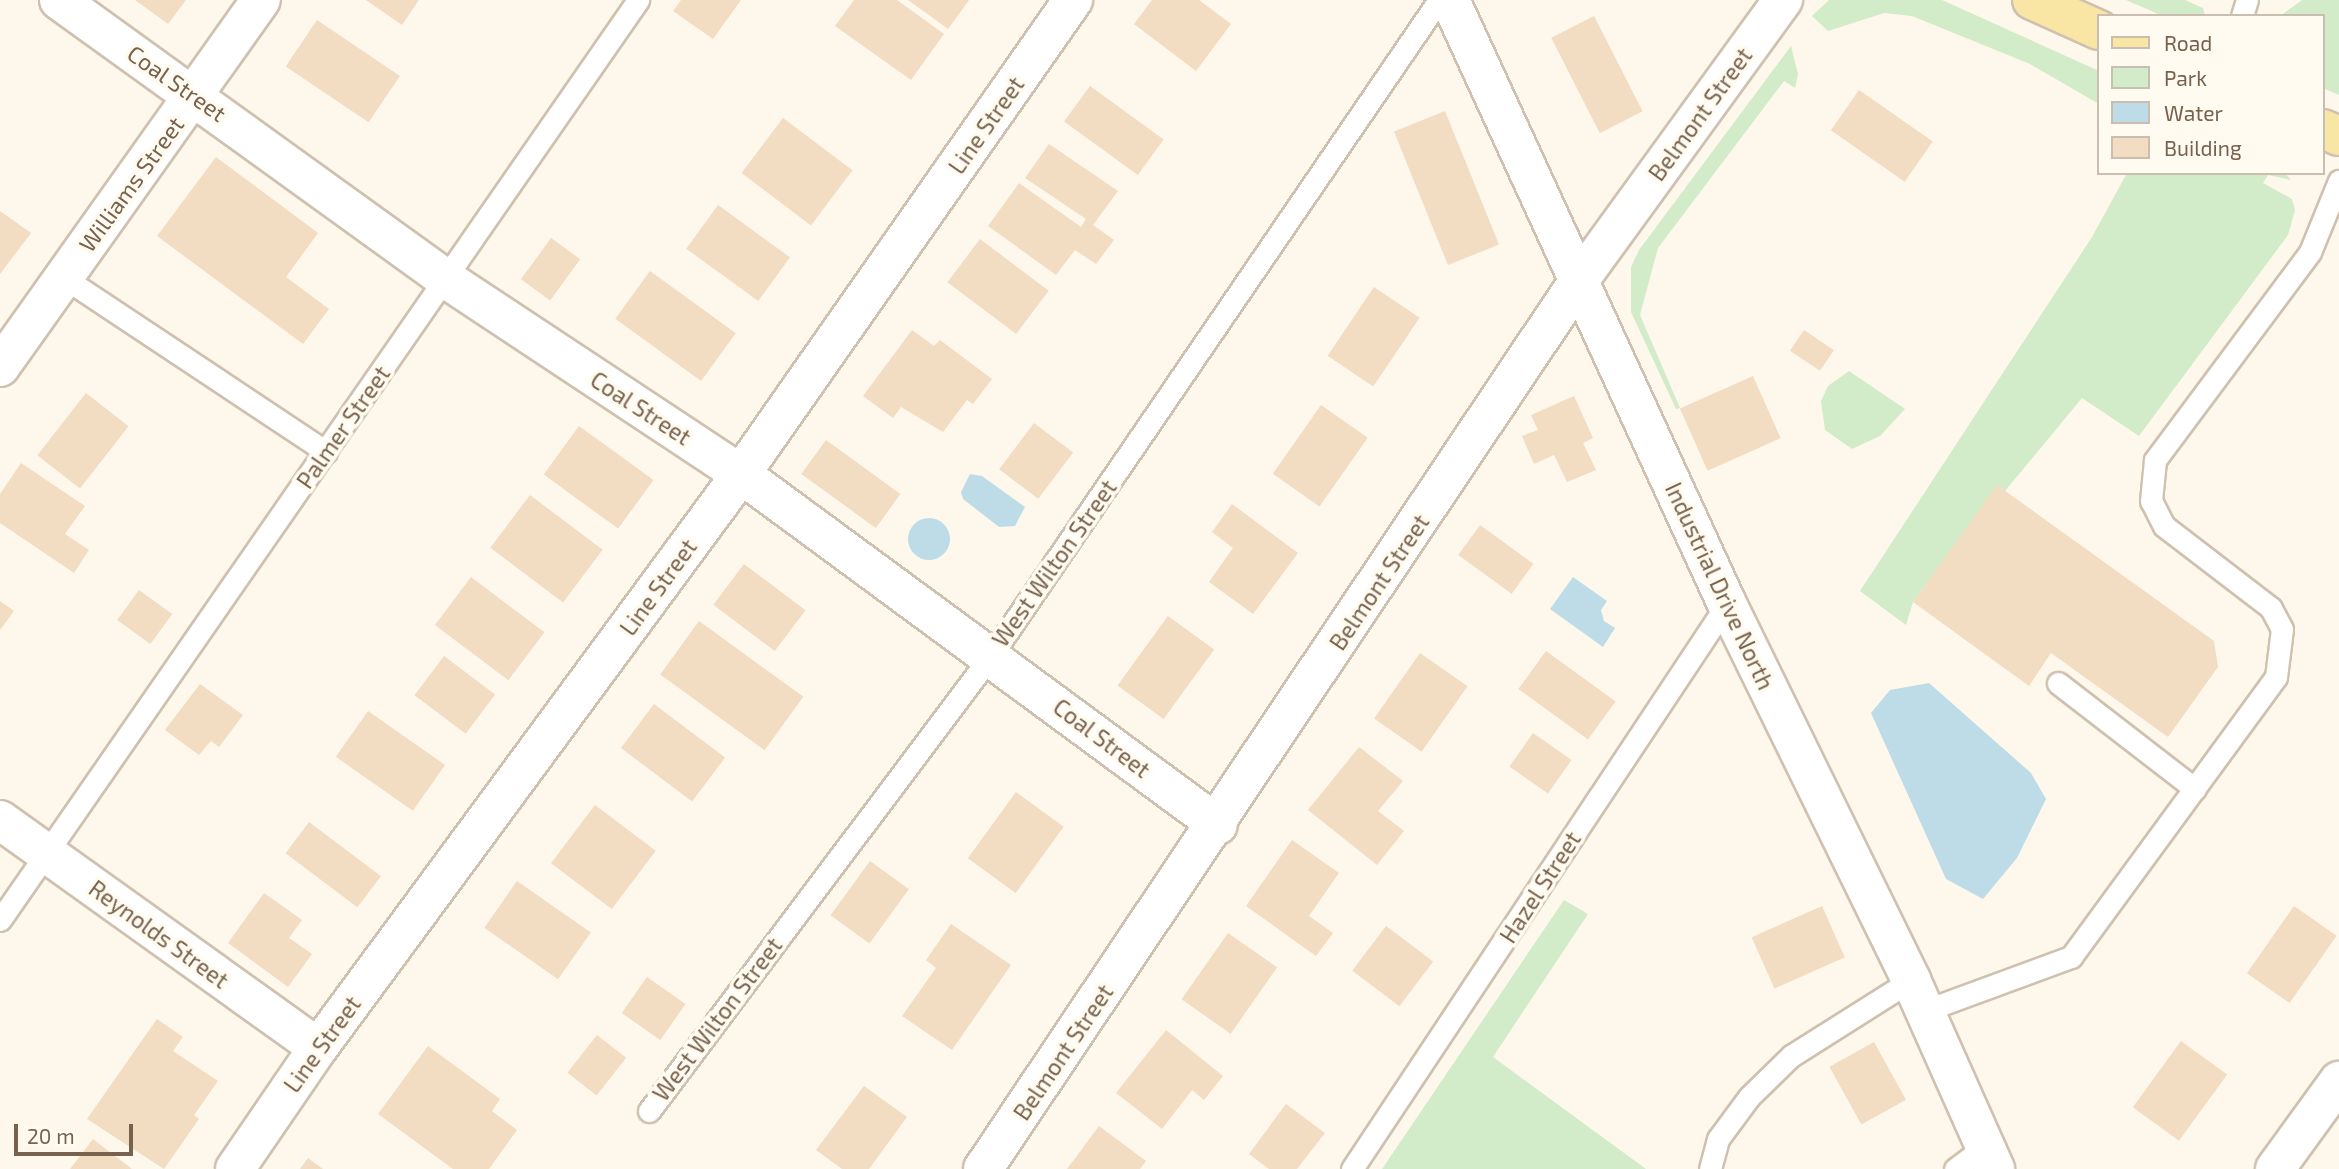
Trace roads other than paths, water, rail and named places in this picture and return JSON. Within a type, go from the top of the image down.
[{"type":"main road","points":[[2052,4],[2098,29]]},
{"type":"street","name":"Coal Street","points":[[59,0],[196,95],[446,279],[741,474],[992,654],[1218,824]]},
{"type":"street","name":"Williams Street","points":[[0,367],[261,0]]},
{"type":"street","name":"Line Street","points":[[234,1169],[318,1048],[741,474],[1073,0]]},
{"type":"street","name":"Industrial Drive North","points":[[1450,0],[1727,604],[1918,995],[1990,1158]]},
{"type":"street","name":"Belmont Street","points":[[983,1169],[1218,824],[1578,282],[1783,0]]},
{"type":"street","name":"Reynolds Street","points":[[0,820],[318,1048]]},
{"type":"street","points":[[2275,1169],[2339,1081]]},
{"type":"lane","name":"Palmer Street","points":[[0,920],[638,0]]},
{"type":"lane","name":"West Wilton Street","points":[[649,1111],[992,654],[1439,0]]},
{"type":"lane","points":[[1710,1169],[1718,1139],[1749,1097],[1791,1056],[1918,995],[2071,957],[2276,677],[2283,629],[2271,608],[2164,526],[2151,501],[2155,460],[2310,252],[2339,181]]},
{"type":"lane","points":[[63,277],[326,452]]},
{"type":"lane","name":"Hazel Street","points":[[1352,1169],[1727,604]]},
{"type":"lane","points":[[2058,683],[2195,789]]},
{"type":"lane","points":[[1955,1169],[1990,1158]]},
{"type":"water","points":[[970,474],[982,476],[1025,507],[1015,526],[999,527],[963,499],[961,492]]},
{"type":"water","points":[[929,518],[944,524],[950,539],[944,554],[929,560],[914,554],[908,539],[914,524]]},
{"type":"water","points":[[1573,577],[1607,601],[1601,610],[1604,621],[1615,628],[1603,647],[1550,609]]},
{"type":"water","points":[[1929,683],[2031,773],[2046,799],[2017,858],[1983,899],[1946,879],[1871,713],[1890,690]]}]
